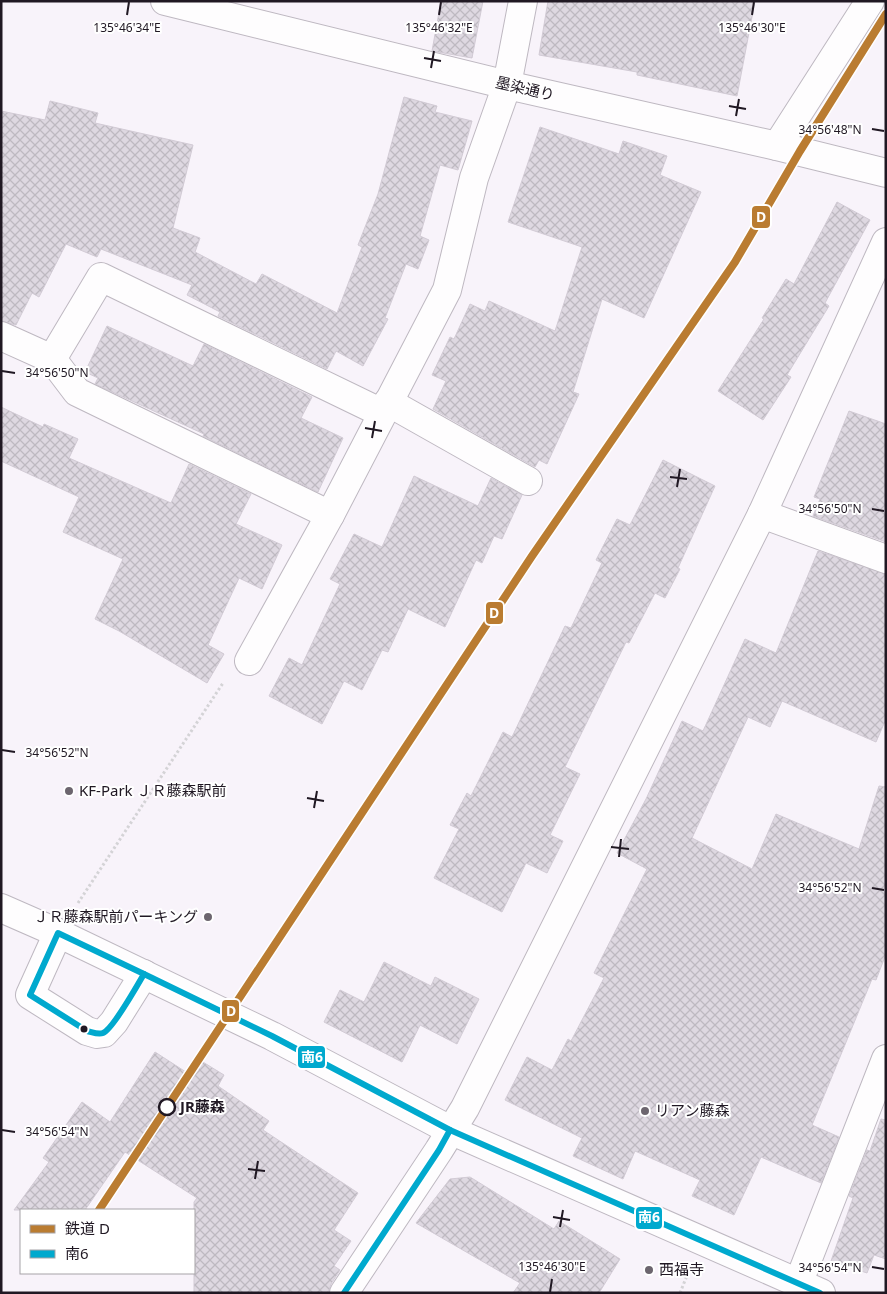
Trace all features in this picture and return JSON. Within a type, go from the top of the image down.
[{"type":"street","name":"墨染通り","points":[[165,1],[507,85],[777,146],[886,173]]},
{"type":"street","points":[[249,661],[330,515],[448,290],[474,178],[507,85],[524,1]]},
{"type":"street","points":[[777,146],[870,1]]},
{"type":"street","points":[[344,1293],[439,1150],[469,1099],[762,514],[886,242]]},
{"type":"street","points":[[52,359],[101,277],[385,408],[528,481]]},
{"type":"street","points":[[1,336],[52,359],[78,392],[330,515]]},
{"type":"street","points":[[762,514],[886,559]]},
{"type":"street","points":[[1,908],[58,933],[272,1036],[450,1130],[810,1288],[886,1059]]},
{"type":"street","points":[[58,933],[30,995],[87,1031],[104,1034],[114,1022],[144,974]]},
{"type":"path","points":[[58,933],[229,674],[249,661]]},
{"type":"path","points":[[680,1293],[690,1268]]},
{"type":"building","points":[[441,1],[483,1],[472,58],[432,51]]},
{"type":"building","points":[[548,1],[755,1],[737,96],[637,75],[637,72],[539,55]]},
{"type":"building","points":[[404,97],[437,106],[435,112],[472,121],[458,170],[440,165],[420,236],[429,240],[418,269],[406,264],[385,318],[388,319],[363,366],[336,351],[327,369],[218,316],[220,312],[187,295],[192,285],[101,249],[97,257],[66,244],[39,297],[32,293],[16,325],[1,321],[1,111],[45,120],[50,101],[98,113],[95,123],[193,145],[173,228],[200,238],[195,252],[256,284],[262,274],[337,313],[362,247],[358,245],[378,194]]},
{"type":"building","points":[[540,127],[619,154],[623,141],[667,156],[660,175],[701,192],[644,318],[602,299],[573,392],[579,394],[547,464],[539,460],[535,467],[433,409],[446,381],[432,375],[450,337],[454,339],[470,304],[485,311],[489,301],[555,331],[582,247],[508,222]]},
{"type":"building","points":[[837,202],[870,220],[825,303],[829,306],[787,375],[791,377],[763,420],[718,391],[764,319],[762,318],[786,279],[794,284]]},
{"type":"building","points":[[107,326],[193,366],[204,344],[312,397],[301,418],[343,438],[318,492],[203,436],[204,434],[95,384],[98,378],[85,372]]},
{"type":"building","points":[[1,407],[43,427],[44,424],[78,439],[69,458],[171,503],[189,464],[251,494],[236,524],[282,545],[262,589],[239,578],[208,645],[224,654],[207,683],[95,619],[123,559],[63,532],[79,497],[1,461]]},
{"type":"building","points":[[849,411],[886,424],[886,542],[813,516],[820,499],[814,497]]},
{"type":"building","points":[[663,460],[715,486],[678,568],[680,569],[665,598],[655,593],[629,643],[626,642],[565,767],[580,774],[550,835],[563,841],[547,873],[526,863],[502,912],[434,878],[459,829],[450,825],[467,793],[471,796],[503,732],[512,737],[565,626],[571,628],[602,563],[596,560],[617,519],[630,525]]},
{"type":"building","points":[[414,476],[478,506],[491,478],[522,495],[502,539],[494,536],[482,563],[476,560],[445,627],[408,609],[388,652],[382,650],[362,690],[344,681],[322,724],[269,696],[289,658],[302,665],[340,584],[330,579],[354,534],[382,547]]},
{"type":"building","points":[[818,551],[886,574],[886,719],[876,742],[782,701],[770,727],[748,717],[692,838],[752,869],[776,814],[859,849],[879,786],[886,787],[886,954],[876,980],[872,979],[812,1125],[839,1137],[821,1183],[761,1157],[734,1215],[692,1196],[700,1180],[635,1151],[623,1179],[573,1156],[582,1138],[505,1100],[527,1057],[552,1070],[568,1039],[571,1041],[604,978],[594,973],[647,869],[617,853],[646,799],[682,721],[703,731],[745,639],[776,653]]},
{"type":"building","points":[[384,962],[431,986],[435,977],[479,999],[457,1044],[420,1025],[402,1062],[324,1022],[340,990],[364,1002]]},
{"type":"building","points":[[155,1052],[189,1074],[198,1059],[224,1075],[218,1086],[269,1121],[263,1130],[358,1193],[334,1230],[351,1241],[334,1266],[340,1270],[331,1284],[328,1293],[194,1293],[194,1202],[197,1198],[125,1152],[86,1209],[14,1210],[49,1162],[43,1158],[82,1102],[110,1122]]},
{"type":"building","points":[[881,1119],[886,1120],[886,1259],[874,1255],[867,1273],[831,1261],[853,1198],[849,1196],[867,1150],[870,1151]]},
{"type":"building","points":[[470,1177],[554,1229],[559,1221],[620,1259],[599,1293],[513,1293],[520,1283],[416,1223],[450,1179]]},
{"type":"rail line","name":"D","points":[[100,1209],[532,556],[735,262],[800,151],[886,14]]},
{"type":"transit line","name":"南6","points":[[58,933],[144,974],[119,1016],[103,1033],[97,1034],[87,1031],[30,995],[58,933]]},
{"type":"transit line","name":"南6","points":[[144,974],[272,1036],[450,1130],[820,1293]]},
{"type":"transit line","name":"南6","points":[[344,1293],[439,1150],[450,1130]]},
{"type":"place","name":"KF-Park ＪＲ藤森駅前","points":[[69,791]]},
{"type":"place","name":"ＪＲ藤森駅前パーキング","points":[[208,917]]},
{"type":"place","name":"JR藤森","points":[[167,1107]]},
{"type":"place","name":"リアン藤森","points":[[645,1111]]},
{"type":"place","name":"西福寺","points":[[649,1270]]}]
